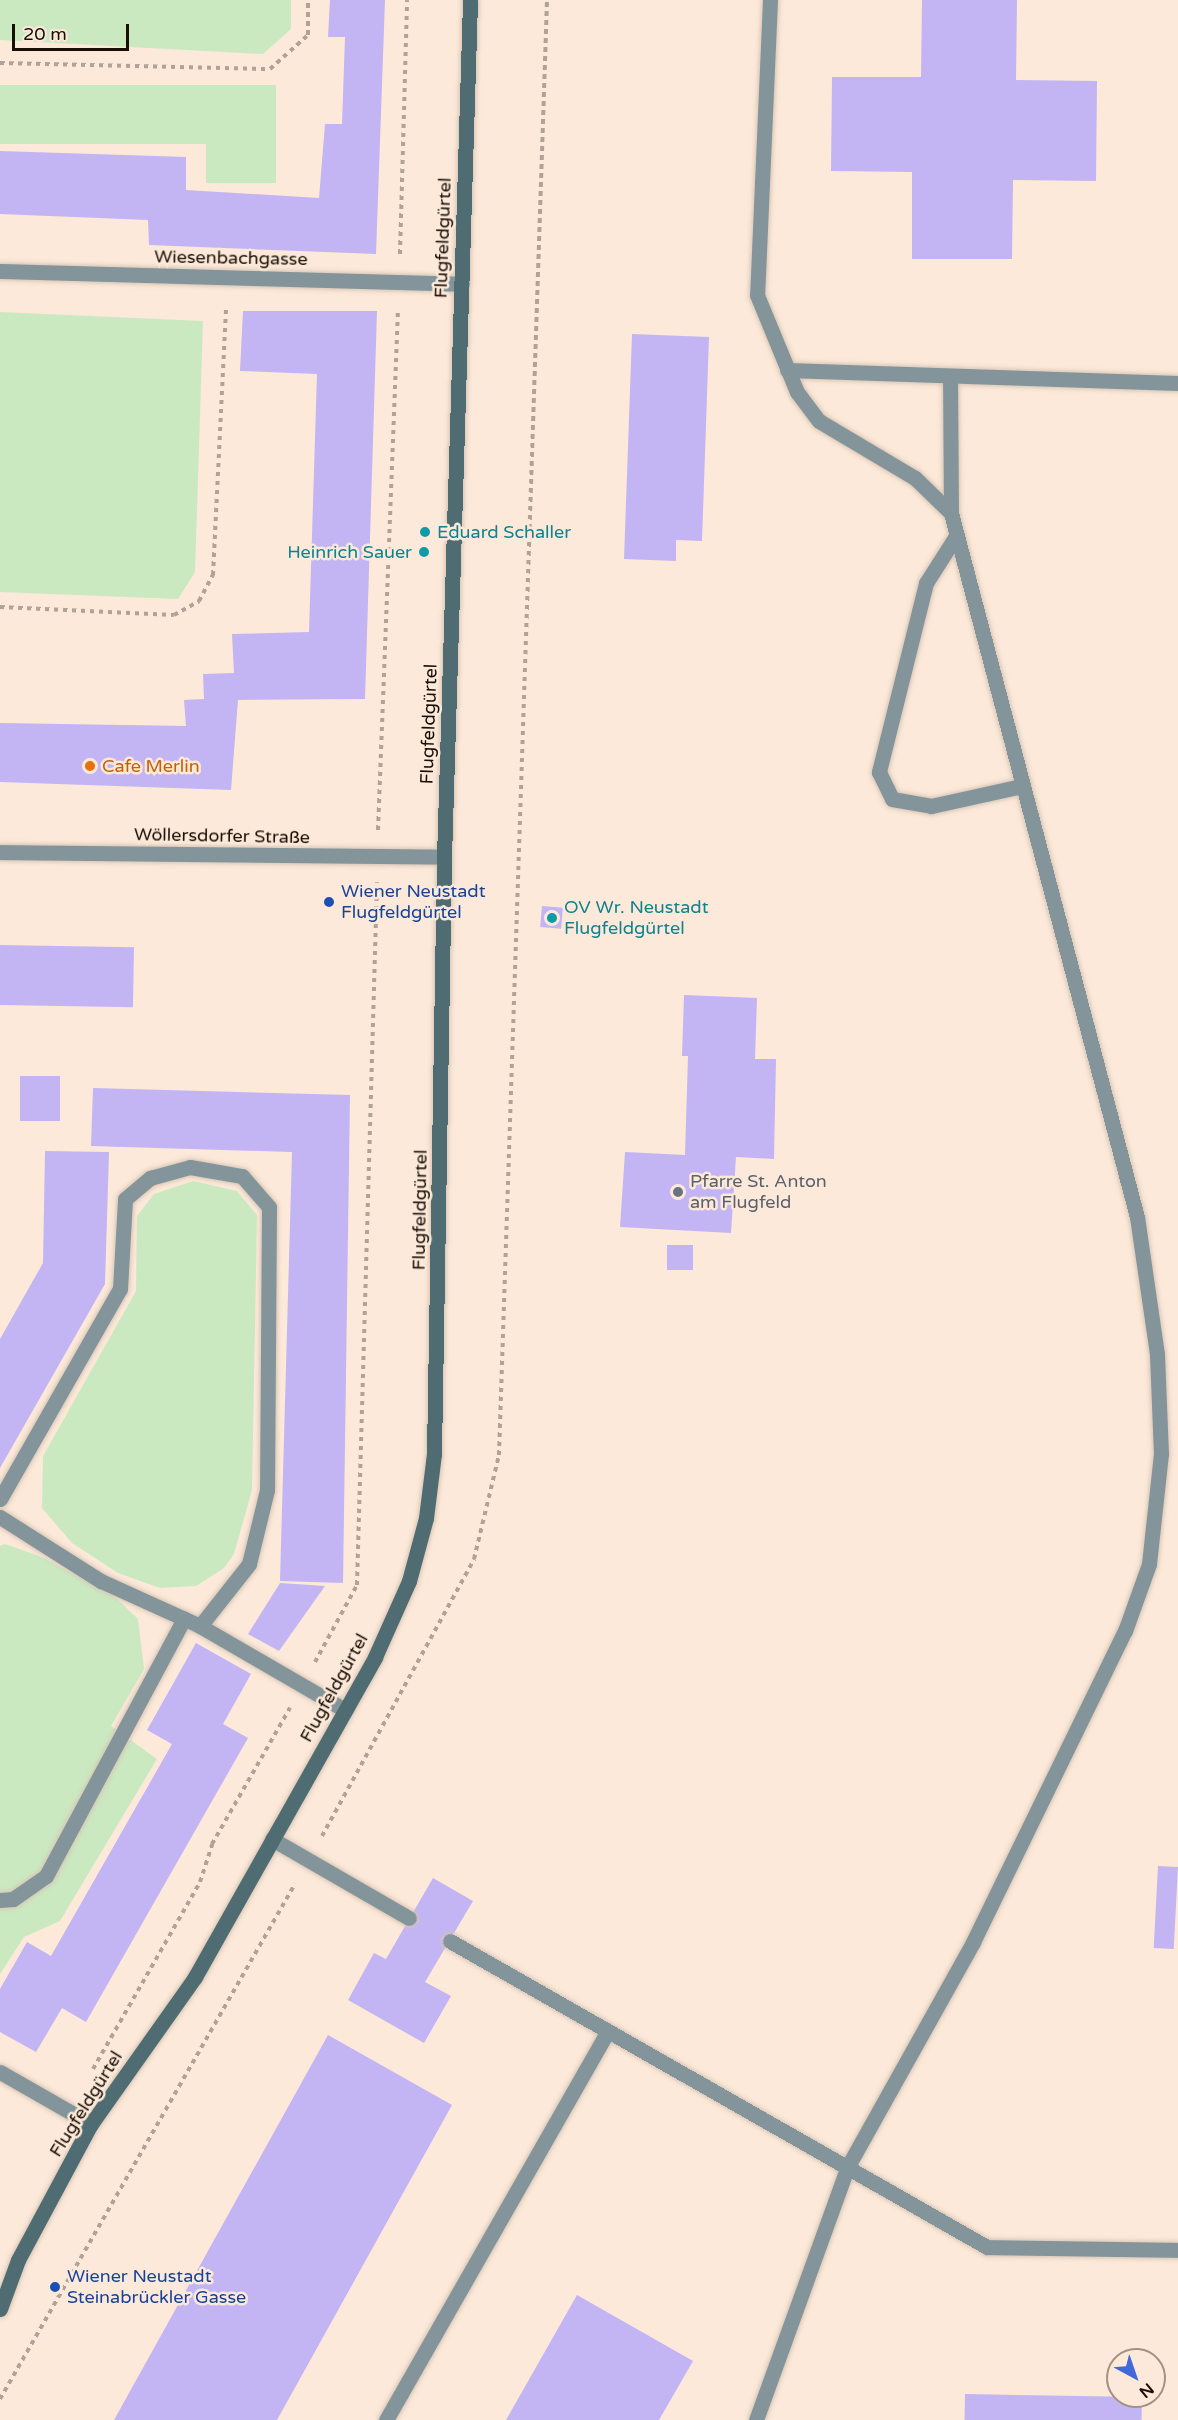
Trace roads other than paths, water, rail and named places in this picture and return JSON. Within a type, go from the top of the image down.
[{"type":"street","name":"Flugfeldgürtel","points":[[0,2309],[18,2260],[91,2124],[195,1977],[375,1657],[409,1581],[426,1518],[433,1464],[444,858],[470,0]]},
{"type":"street","points":[[770,0],[757,296],[797,392],[819,421],[915,478],[951,513]]},
{"type":"street","name":"Wiesenbachgasse","points":[[0,271],[462,284]]},
{"type":"street","points":[[787,370],[1178,383]]},
{"type":"street","points":[[756,2420],[848,2166],[973,1942],[1125,1631],[1149,1564],[1161,1454],[1157,1354],[1137,1217],[1092,1036],[1022,786],[951,513],[950,377]]},
{"type":"street","points":[[956,536],[926,583],[879,772],[892,799],[931,806],[1022,786]]},
{"type":"street","name":"Wöllersdorfer Straße","points":[[0,852],[444,858]]},
{"type":"street","points":[[0,1499],[120,1289],[125,1198],[150,1178],[190,1167],[242,1176],[269,1207],[267,1490],[249,1564],[200,1626]]},
{"type":"street","points":[[0,1517],[101,1581],[200,1626],[345,1710]]},
{"type":"street","points":[[0,1900],[13,1899],[46,1876],[184,1619]]},
{"type":"street","points":[[272,1839],[409,1918]]},
{"type":"street","points":[[450,1941],[987,2247],[1178,2250]]},
{"type":"street","points":[[386,2420],[607,2032]]},
{"type":"street","points":[[0,2072],[91,2124]]},
{"type":"place","name":"Eduard Schaller","points":[[425,532]]},
{"type":"place","name":"Heinrich Sauer","points":[[424,552]]},
{"type":"place","name":"Cafe Merlin","points":[[90,766]]},
{"type":"place","name":"Wiener Neustadt Flugfeldgürtel","points":[[329,902]]},
{"type":"place","name":"OV Wr. Neustadt Flugfeldgürtel","points":[[552,918]]},
{"type":"place","name":"Pfarre St. Anton am Flugfeld","points":[[678,1192]]},
{"type":"place","name":"Wiener Neustadt Steinabrückler Gasse","points":[[55,2287]]}]
